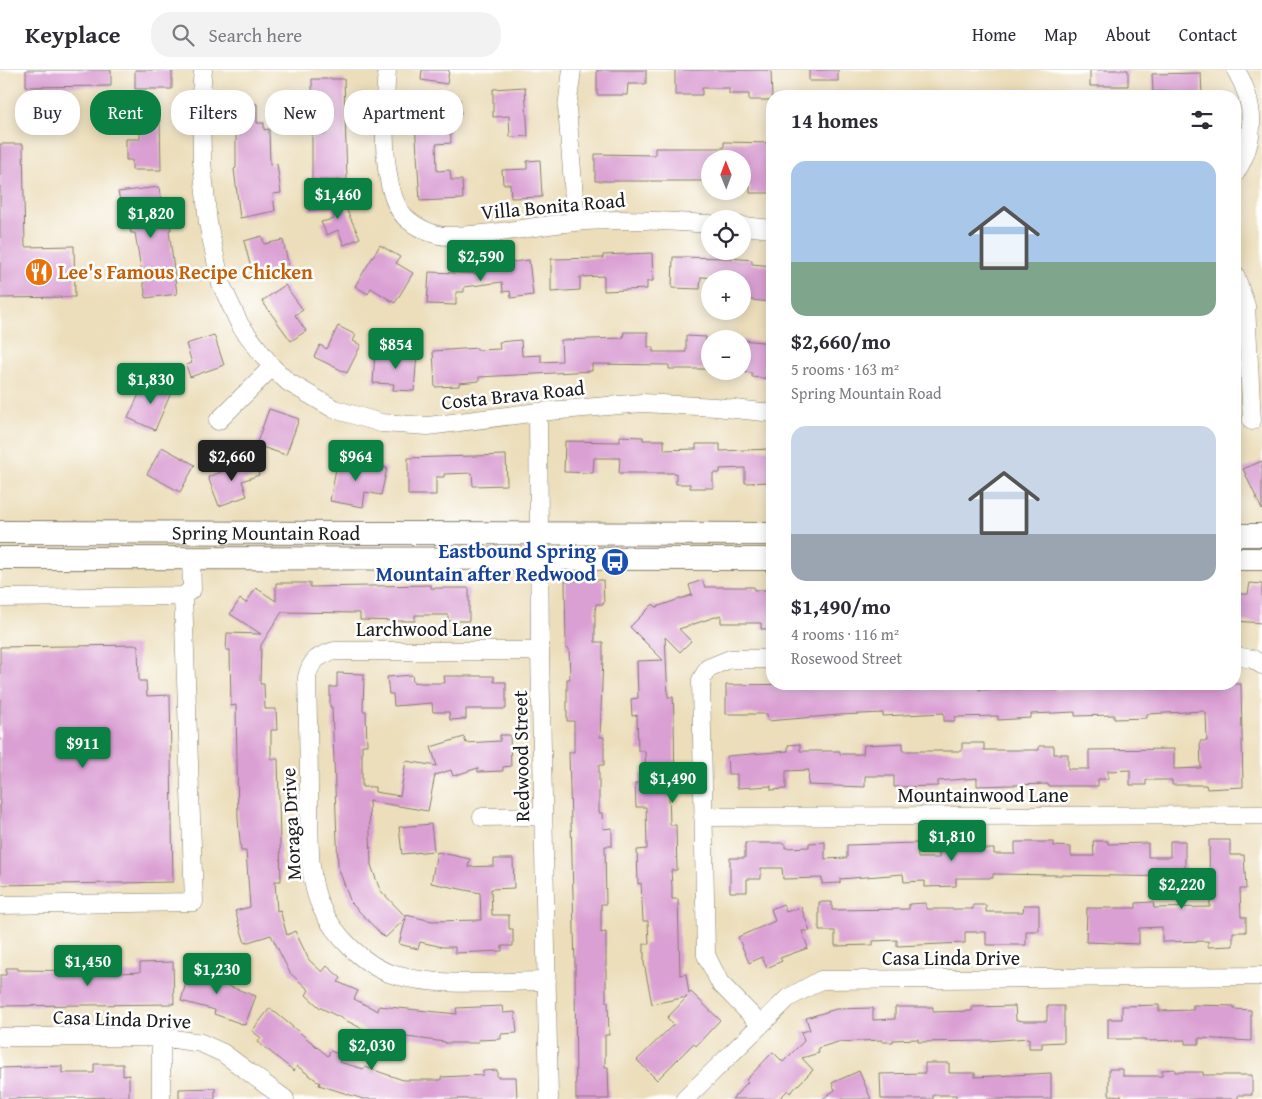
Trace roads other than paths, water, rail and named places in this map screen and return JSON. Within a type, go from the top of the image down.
[{"type":"main road","name":"Spring Mountain Road","points":[[0,532],[766,534]]},
{"type":"main road","points":[[50,558],[60,548],[90,544],[90,532]]},
{"type":"main road","points":[[191,558],[197,549],[230,547],[285,532]]},
{"type":"main road","points":[[1241,535],[1262,535]]},
{"type":"main road","name":"Spring Mountain Road","points":[[0,558],[766,558]]},
{"type":"main road","points":[[1241,559],[1262,559]]},
{"type":"street","name":"Costa Brava Road","points":[[203,70],[201,93],[202,162],[208,223],[221,284],[240,325],[272,367],[288,382],[334,409],[381,423],[428,426],[538,412],[642,403],[716,407],[766,412]]},
{"type":"street","name":"Villa Bonita Road","points":[[387,70],[386,167],[392,196],[404,216],[420,228],[448,237],[576,222],[647,220],[701,223]]},
{"type":"street","points":[[572,70],[567,106],[576,222]]},
{"type":"street","points":[[1236,70],[1247,89],[1257,121],[1246,157],[1241,165]]},
{"type":"street","points":[[751,227],[766,228]]},
{"type":"street","points":[[1241,291],[1246,306],[1252,421]]},
{"type":"street","points":[[218,421],[272,367]]},
{"type":"street","name":"Redwood Street","points":[[538,412],[540,651],[549,1099]]},
{"type":"street","points":[[0,598],[183,596],[192,589],[191,558]]},
{"type":"street","points":[[0,905],[194,902],[183,596]]},
{"type":"street","name":"Larchwood Lane","points":[[311,662],[320,656],[334,651],[540,651]]},
{"type":"street","points":[[1241,657],[1253,659],[1262,665]]},
{"type":"street","points":[[761,1025],[720,984],[706,955],[701,680],[708,668],[730,659],[766,659]]},
{"type":"street","name":"Moraga Drive","points":[[311,662],[307,677],[310,853],[315,889],[321,908],[344,941],[360,956],[394,975],[435,982],[547,980]]},
{"type":"street","name":"Mountainwood Lane","points":[[704,817],[1262,815]]},
{"type":"street","points":[[482,817],[543,816]]},
{"type":"street","name":"Casa Linda Drive","points":[[685,1099],[788,998],[821,980],[1262,976]]},
{"type":"street","name":"Casa Linda Drive","points":[[0,1037],[161,1037],[201,1043],[223,1053],[285,1099]]},
{"type":"street","points":[[161,1037],[161,1099]]},
{"type":"place","name":"Lee's Famous Recipe Chicken","points":[[39,272]]},
{"type":"place","name":"Eastbound Spring Mountain after Redwood","points":[[615,562]]}]
